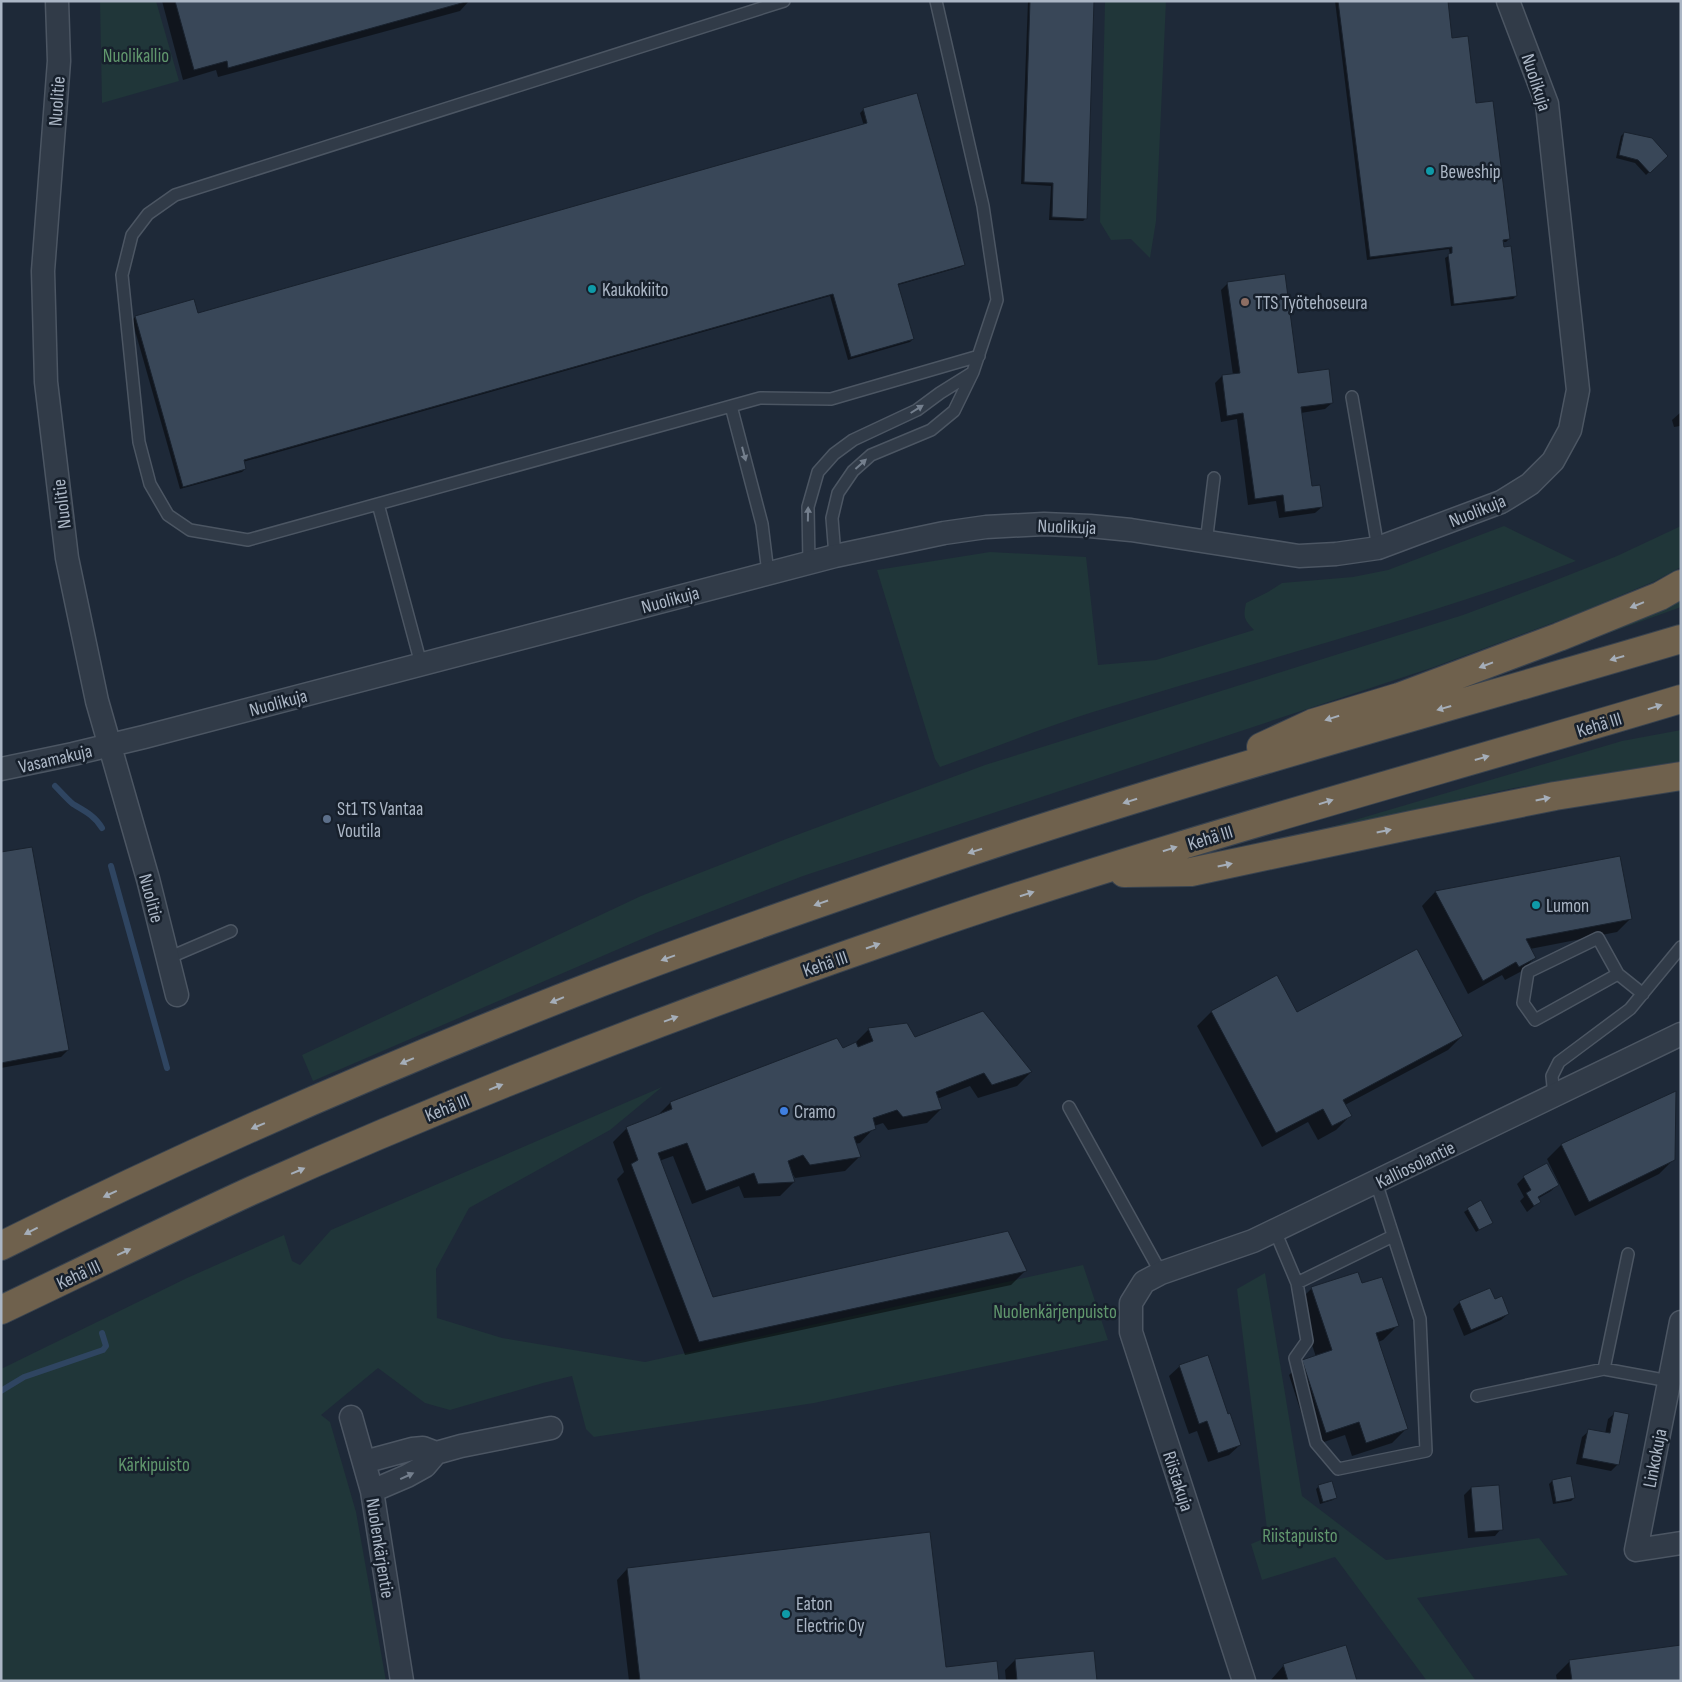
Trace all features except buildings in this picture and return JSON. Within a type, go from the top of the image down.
[{"type":"highway","points":[[1176,786],[1313,723],[1399,697],[1550,640],[1660,596],[1681,584]]},
{"type":"highway","points":[[1,1246],[61,1216],[232,1137],[417,1057],[603,982],[741,931],[969,852],[1176,786],[1681,639]]},
{"type":"highway","name":"Kehä III","points":[[1,1310],[253,1190],[444,1108],[626,1036],[770,982],[917,930],[1090,873],[1346,796],[1681,699]]},
{"type":"highway","points":[[1090,873],[1191,872],[1555,796],[1681,776]]},
{"type":"street","name":"Nuolitie","points":[[57,1],[59,61],[43,271],[46,382],[67,558],[108,746],[148,879],[177,995]]},
{"type":"street","name":"Nuolikuja","points":[[108,746],[768,573],[835,556],[944,533],[986,527],[1044,524],[1090,526],[1130,530],[1299,556],[1336,554],[1378,548],[1500,502],[1517,493],[1530,484],[1554,461],[1570,430],[1578,390],[1547,104],[1508,1]]},
{"type":"street","name":"Vasamakuja","points":[[1,769],[108,746]]},
{"type":"street","name":"Kalliosolantie","points":[[1153,1277],[1253,1241],[1275,1231],[1681,1034]]},
{"type":"street","name":"Riistakuja","points":[[1153,1277],[1132,1303],[1131,1332],[1244,1681]]},
{"type":"street","name":"Linkokuja","points":[[1681,1322],[1636,1550],[1681,1543]]},
{"type":"street","name":"Nuolenkärjentie","points":[[351,1416],[372,1491],[402,1681]]},
{"type":"street","points":[[372,1491],[425,1466],[436,1454],[461,1446],[551,1428]]},
{"type":"street","points":[[364,1462],[412,1448],[423,1448],[436,1454]]},
{"type":"lane","points":[[784,1],[175,195],[148,214],[132,235],[122,274],[139,442],[150,484],[168,515],[190,530],[248,540],[760,398],[831,399],[978,356]]},
{"type":"lane","points":[[835,556],[832,518],[838,493],[853,471],[871,455],[930,430],[954,411],[974,372],[997,300],[983,206],[936,1]]},
{"type":"lane","points":[[809,563],[808,508],[818,472],[834,454],[853,440],[917,410],[940,392],[974,372]]},
{"type":"lane","points":[[1352,397],[1378,548]]},
{"type":"lane","points":[[731,406],[762,524],[768,573]]},
{"type":"lane","points":[[1206,543],[1214,478]]},
{"type":"lane","points":[[378,504],[421,664]]},
{"type":"lane","points":[[168,958],[231,931]]},
{"type":"lane","points":[[1618,974],[1535,1020],[1523,1003],[1528,972],[1598,938],[1618,974],[1643,994]]},
{"type":"lane","points":[[1554,1096],[1552,1076],[1559,1062],[1630,1010],[1681,947]]},
{"type":"lane","points":[[1069,1107],[1153,1277]]},
{"type":"lane","points":[[1275,1231],[1297,1283],[1307,1342],[1295,1358],[1316,1443],[1338,1469],[1426,1451],[1420,1319],[1376,1182]]},
{"type":"lane","points":[[1297,1283],[1393,1236]]},
{"type":"lane","points":[[1604,1369],[1628,1254]]},
{"type":"lane","points":[[1477,1396],[1604,1369],[1669,1381]]},
{"type":"green space","name":"Nuolikallio","points":[[100,1],[156,1],[179,81],[102,103]]},
{"type":"green space","points":[[1105,1],[1166,1],[1156,221],[1150,258],[1131,239],[1111,240],[1100,222]]},
{"type":"green space","points":[[1504,526],[1576,561],[1396,622],[1093,712],[940,767],[935,759],[877,570],[990,552],[1086,557],[1098,665],[1156,660],[1254,630],[1245,618],[1246,603],[1282,583],[1353,577],[1388,570]]},
{"type":"green space","points":[[1681,526],[1681,567],[1655,581],[1574,615],[1434,667],[803,876],[658,932],[313,1081],[302,1055],[641,896],[786,839],[985,765],[1463,615],[1617,556]]},
{"type":"green space","points":[[1681,593],[1681,607],[1606,634],[1517,662]]},
{"type":"green space","points":[[1681,730],[1681,761],[1514,788],[1321,830],[1622,741]]},
{"type":"green space","points":[[662,1087],[610,1130],[469,1208],[436,1269],[437,1318],[502,1338],[645,1362],[1083,1265],[1108,1340],[814,1403],[594,1437],[586,1429],[572,1376],[450,1410],[425,1403],[378,1368],[321,1415],[330,1422],[356,1512],[386,1681],[1,1681],[1,1369],[187,1278],[284,1235],[292,1261],[300,1265],[331,1230]]},
{"type":"green space","name":"Riistapuisto","points":[[1265,1273],[1302,1496],[1386,1560],[1539,1538],[1568,1575],[1417,1598],[1476,1681],[1427,1681],[1335,1557],[1262,1580],[1251,1544],[1268,1537],[1237,1289]]},
{"type":"waterway","points":[[55,786],[73,804],[93,817],[102,828]]},
{"type":"waterway","points":[[111,866],[167,1068]]},
{"type":"waterway","points":[[1,1391],[24,1377],[103,1350],[106,1346],[102,1333]]},
{"type":"place","name":"Beweship","points":[[1430,171]]},
{"type":"place","name":"Kaukokiito","points":[[592,289]]},
{"type":"place","name":"TTS Työtehoseura","points":[[1245,302]]},
{"type":"place","name":"St1 TS Vantaa Voutila","points":[[327,819]]},
{"type":"place","name":"Lumon","points":[[1536,905]]},
{"type":"place","name":"Cramo","points":[[784,1111]]},
{"type":"place","name":"Eaton Electric Oy","points":[[786,1614]]},
{"type":"park label","name":"Nuolenkärjenpuisto","points":[[1055,1311]]},
{"type":"park label","name":"Kärkipuisto","points":[[154,1464]]}]
